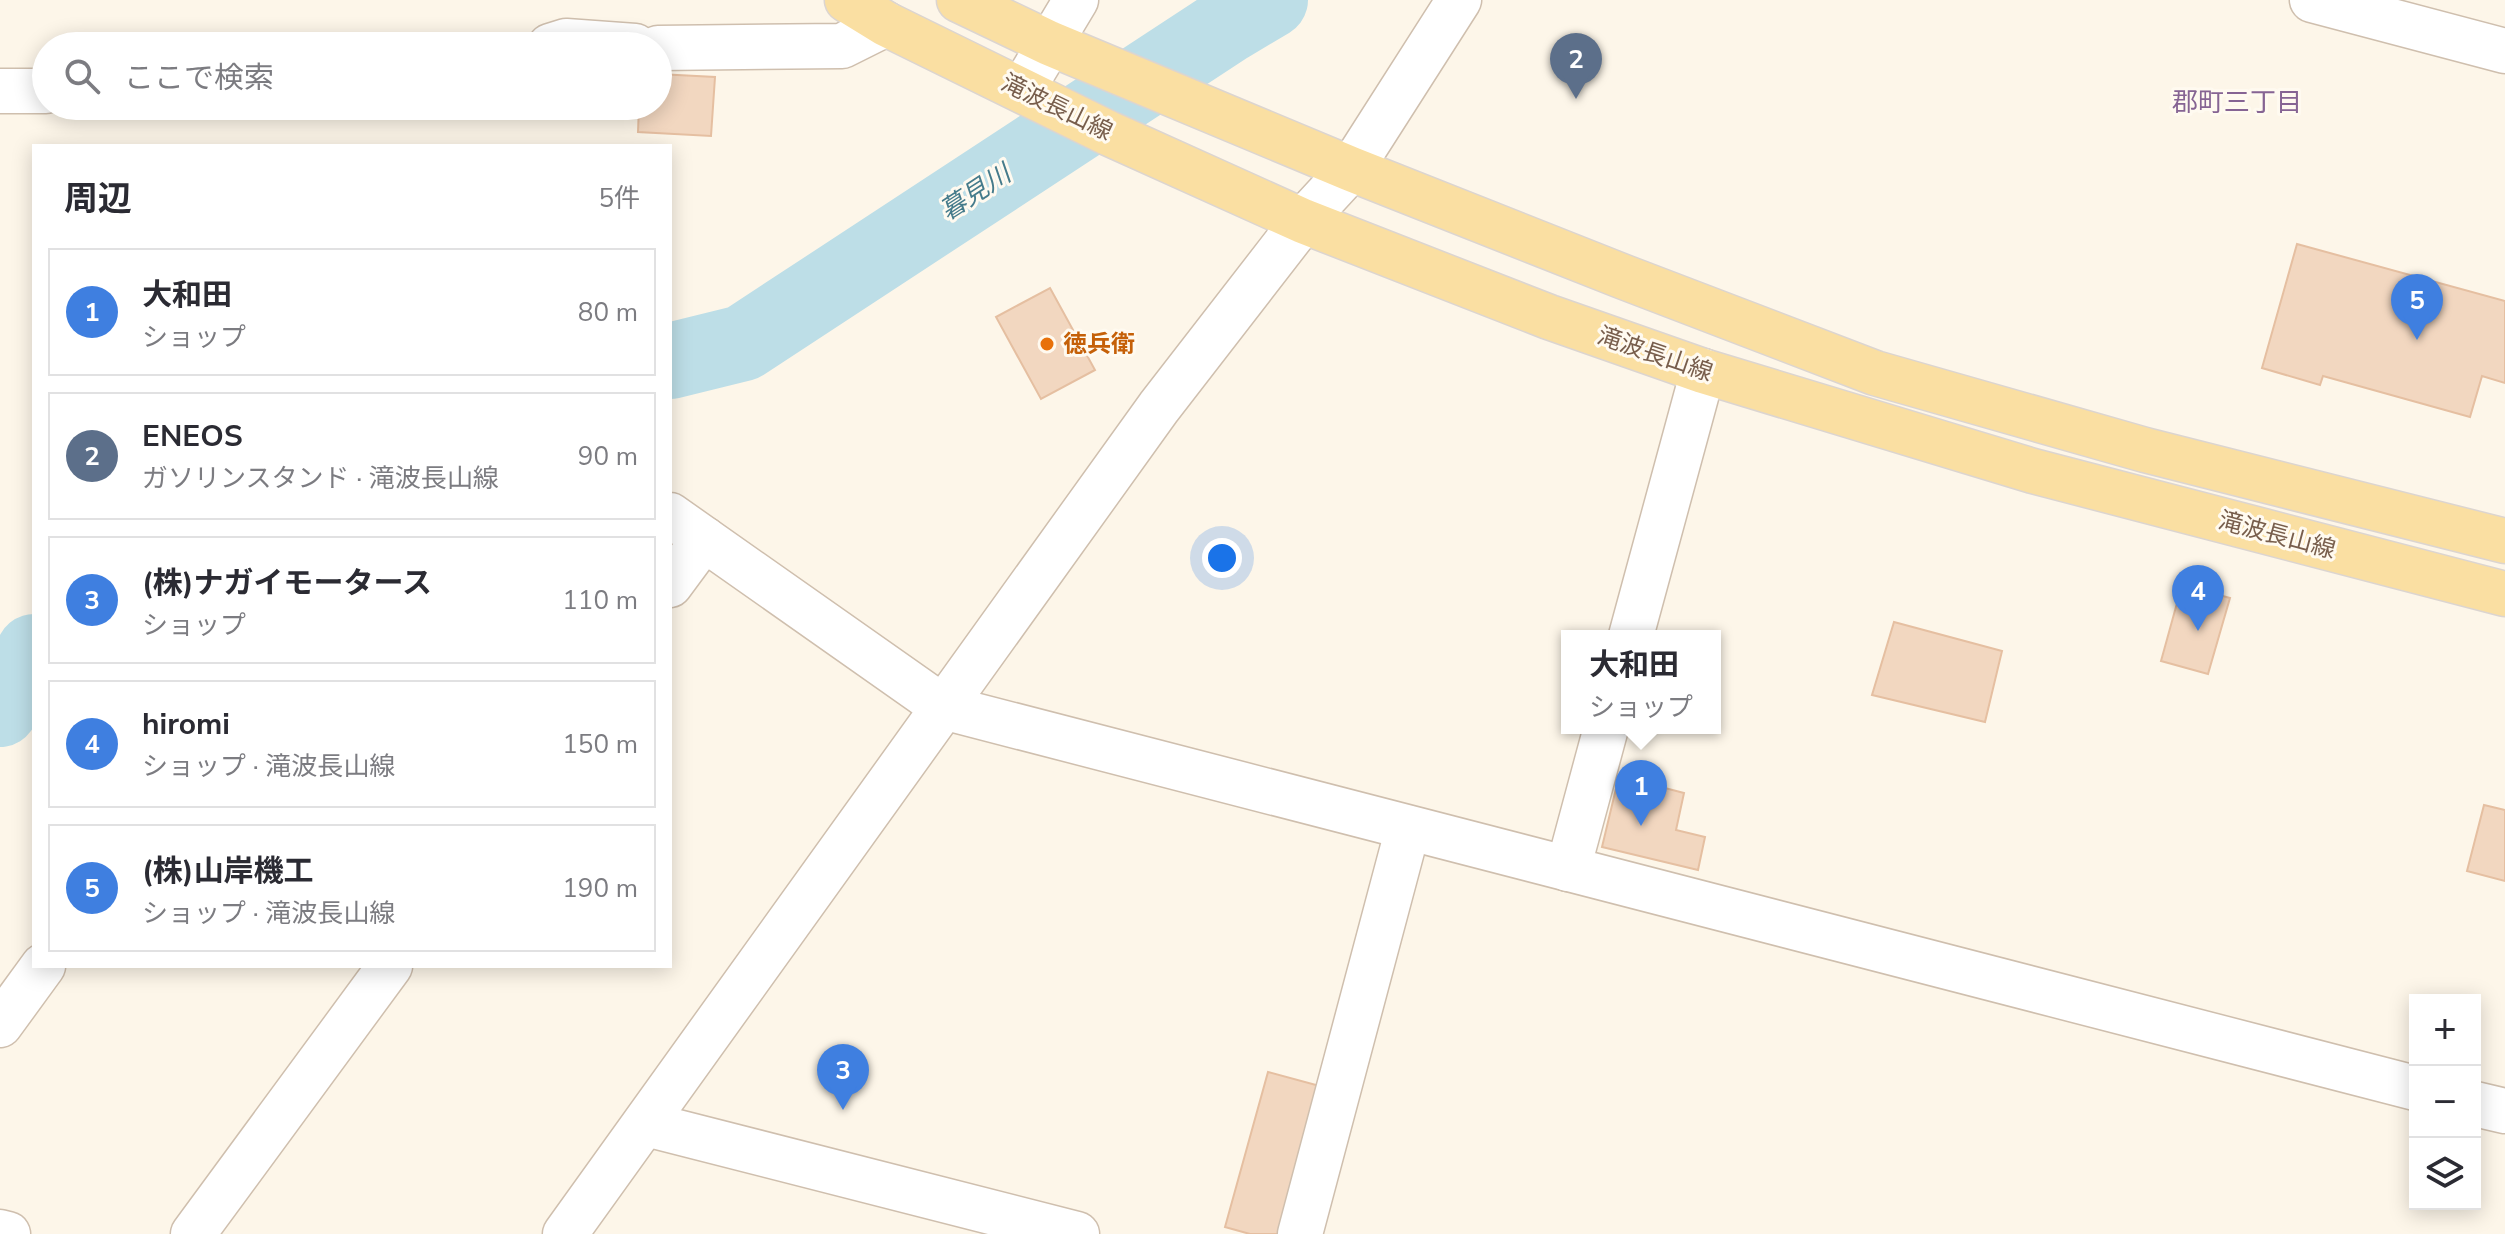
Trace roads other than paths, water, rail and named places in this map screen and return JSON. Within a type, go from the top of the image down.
[{"type":"main road","name":"滝波長山線","points":[[847,0],[886,24],[1022,90],[1303,221],[1549,317],[1703,371],[2033,471],[2505,594]]},
{"type":"main road","name":"滝波長山線","points":[[959,0],[1057,47],[1351,169],[1875,373],[2145,450],[2505,541]]},
{"type":"street","points":[[1022,90],[1057,47],[1076,0]]},
{"type":"street","points":[[565,1234],[1159,407],[1303,221],[1351,169],[1459,0]]},
{"type":"street","points":[[2312,0],[2505,51]]},
{"type":"street","points":[[672,48],[842,46],[886,24]]},
{"type":"street","points":[[0,91],[32,91]]},
{"type":"street","points":[[1633,630],[1703,371]]},
{"type":"street","points":[[672,578],[687,527],[943,707],[2409,1086]]},
{"type":"street","points":[[1568,869],[1604,734]]},
{"type":"street","points":[[1300,1234],[1408,828]]},
{"type":"street","points":[[0,1025],[42,968]]},
{"type":"street","points":[[193,1234],[389,968]]},
{"type":"street","points":[[2481,1105],[2505,1111]]},
{"type":"street","points":[[646,1124],[1077,1234]]},
{"type":"street","points":[[0,1232],[8,1234]]},
{"type":"waterway","name":"暮見川","points":[[672,361],[743,343],[1270,0]]},
{"type":"waterway","name":"暮見川","points":[[0,709],[32,656]]},
{"type":"place","name":"ENEOS","points":[[1576,99]]},
{"type":"place","name":"(株)山岸機工","points":[[2417,340]]},
{"type":"place","name":"徳兵衛","points":[[1047,344]]},
{"type":"place","name":"hiromi","points":[[2198,631]]},
{"type":"place","name":"大和田","points":[[1641,826]]},
{"type":"place","name":"(株)ナガイモータース","points":[[843,1110]]},
{"type":"district","name":"郡町三丁目","points":[[2237,102]]}]
